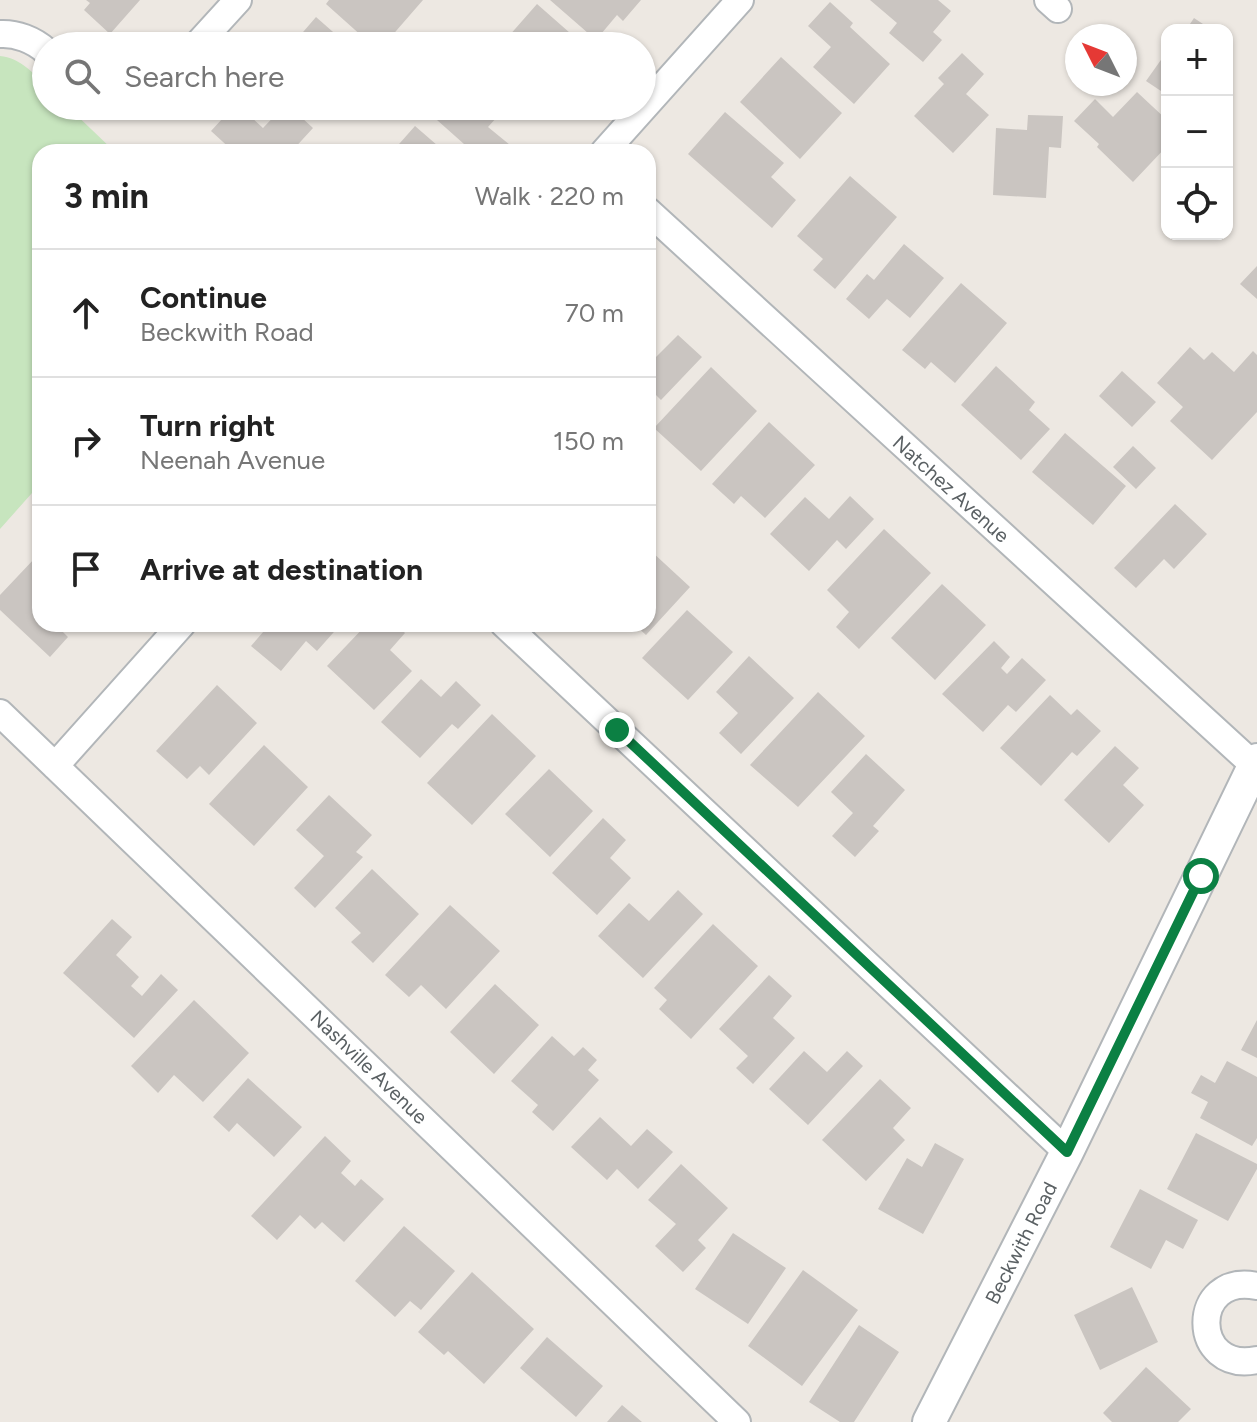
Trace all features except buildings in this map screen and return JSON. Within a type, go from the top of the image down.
[{"type":"street","points":[[209,32],[238,0]]},
{"type":"street","points":[[656,94],[740,0]]},
{"type":"street","points":[[0,34],[9,33],[32,41]]},
{"type":"street","points":[[611,144],[633,120]]},
{"type":"street","name":"Natchez Avenue","points":[[656,218],[1256,765]]},
{"type":"street","points":[[55,766],[175,632]]},
{"type":"street","points":[[513,632],[1067,1152]]},
{"type":"street","name":"Nashville Avenue","points":[[0,713],[737,1422]]},
{"type":"street","name":"Beckwith Road","points":[[929,1422],[1067,1152],[1256,765]]},
{"type":"street","points":[[1257,1286],[1229,1286],[1210,1304],[1206,1317],[1206,1330],[1219,1353],[1243,1362],[1257,1360]]},
{"type":"green space","points":[[0,56],[20,63],[32,72],[32,120],[82,120],[107,144],[32,144],[32,493],[0,529]]},
{"type":"route","points":[[617,730],[1067,1152],[1201,876]]}]
